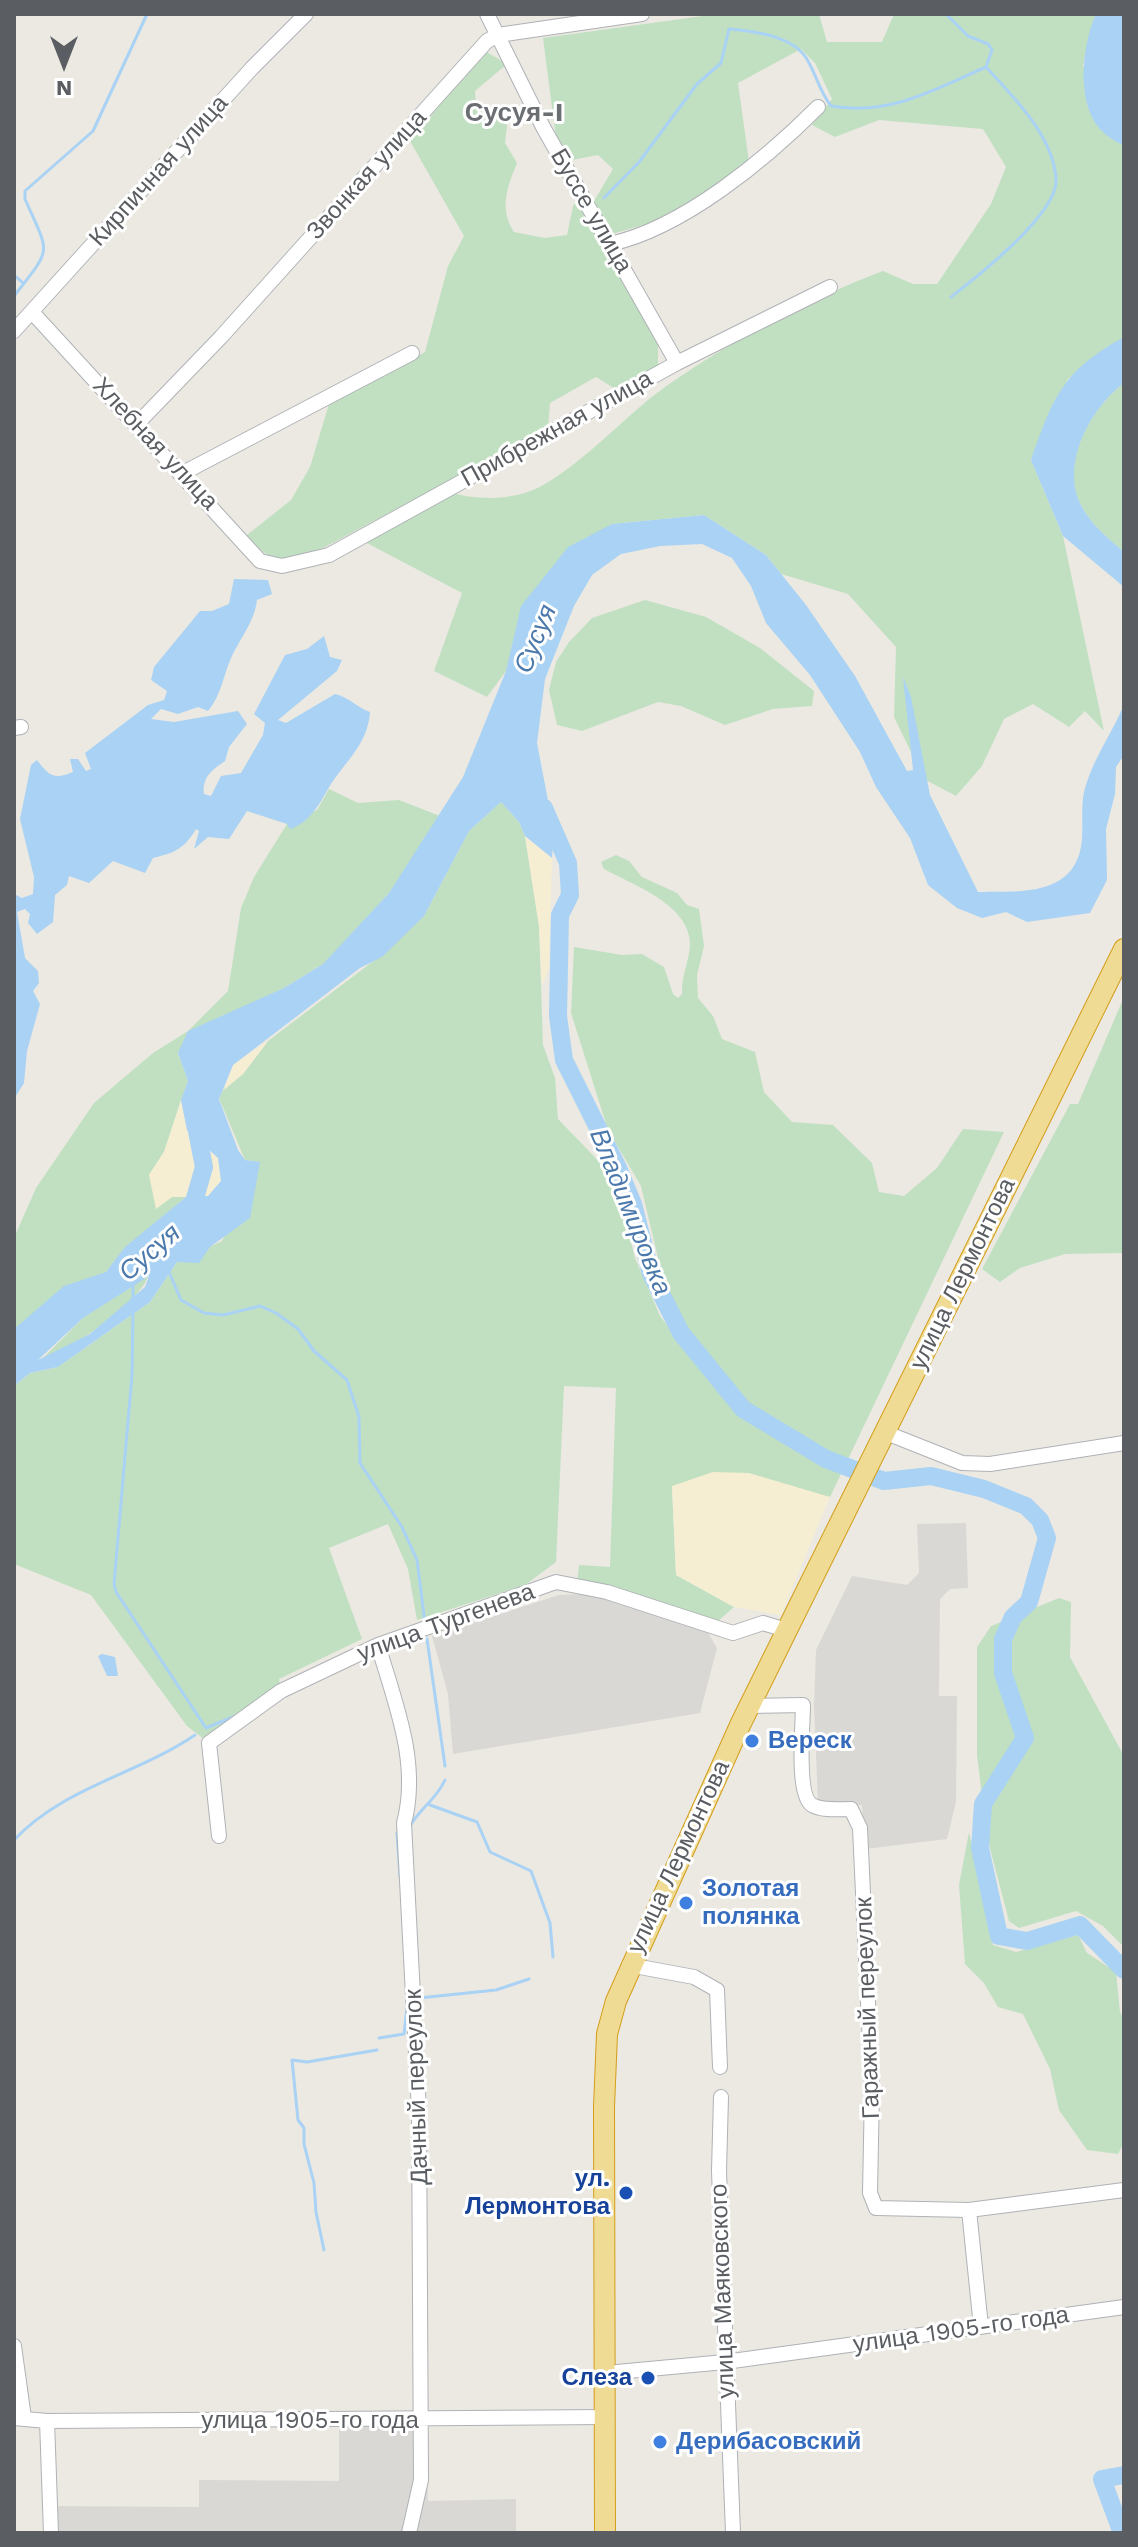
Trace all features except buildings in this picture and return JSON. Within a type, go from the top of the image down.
[{"type":"highway","name":"улица Лермонтова","points":[[605,2533],[605,2054],[610,2023],[629,1965],[750,1706],[1124,949]]},
{"type":"street","name":"Кирпичная улица","points":[[14,331],[306,14]]},
{"type":"street","name":"Буссе улица","points":[[487,14],[543,127],[677,363]]},
{"type":"street","points":[[498,35],[642,14]]},
{"type":"street","name":"Звонкая улица","points":[[137,424],[231,326],[487,41],[498,35]]},
{"type":"street","points":[[610,244],[655,230],[755,166],[818,107]]},
{"type":"street","name":"Прибрежная улица","points":[[282,566],[329,555],[677,363],[830,287]]},
{"type":"street","name":"Хлебная улица","points":[[32,312],[183,473],[260,561],[282,566]]},
{"type":"street","points":[[183,473],[412,353]]},
{"type":"street","points":[[884,1432],[962,1463],[990,1464],[1124,1443]]},
{"type":"street","name":"улица Тургенева","points":[[219,1836],[209,1743],[281,1691],[378,1645],[556,1582],[607,1592],[733,1633],[763,1623],[789,1631]]},
{"type":"street","name":"Дачный переулок","points":[[378,1645],[406,1742],[412,1795],[404,1823],[419,2111],[421,2480],[409,2533]]},
{"type":"street","name":"Гаражный переулок","points":[[750,1706],[803,1705],[802,1776],[806,1800],[815,1807],[851,1809],[860,1828],[868,1929],[872,2090],[870,2193],[876,2208],[969,2210]]},
{"type":"street","points":[[629,1965],[694,1977],[717,1990],[720,2067]]},
{"type":"street","name":"улица Маяковского","points":[[721,2097],[719,2171],[733,2533]]},
{"type":"street","points":[[981,2327],[969,2210],[1124,2190]]},
{"type":"street","name":"улица 1905-го года","points":[[606,2373],[725,2362],[1124,2307]]},
{"type":"street","points":[[14,2346],[19,2418]]},
{"type":"street","name":"улица 1905-го года","points":[[19,2418],[47,2421],[607,2417]]},
{"type":"street","points":[[47,2421],[51,2533]]},
{"type":"shaded area","points":[[966,1523],[968,1588],[950,1589],[940,1599],[939,1696],[957,1696],[956,1802],[947,1839],[865,1849],[862,1805],[818,1802],[814,1706],[816,1650],[852,1576],[907,1585],[919,1573],[917,1524]]},
{"type":"shaded area","points":[[587,1594],[707,1631],[717,1648],[700,1713],[453,1754],[448,1694],[432,1636],[559,1595]]},
{"type":"shaded area","points":[[426,2414],[428,2501],[516,2499],[516,2533],[48,2533],[47,2506],[199,2507],[199,2480],[339,2481],[339,2415]]},
{"type":"green space","points":[[717,14],[819,14],[827,42],[882,42],[894,14],[1096,14],[1083,65],[1109,137],[1124,146],[1124,337],[1068,379],[1031,460],[1063,536],[1104,731],[1085,711],[1069,727],[1033,704],[1004,719],[982,766],[956,796],[924,779],[894,717],[896,647],[848,594],[781,574],[766,555],[704,515],[612,524],[512,650],[506,671],[487,697],[434,671],[462,593],[363,541],[449,492],[494,498],[537,488],[573,465],[643,404],[682,376],[737,341],[826,295],[883,271],[913,284],[937,284],[991,204],[1006,167],[983,129],[879,120],[835,137],[812,125],[832,99],[815,63],[801,49],[738,83],[749,162],[664,219],[612,234],[594,201],[613,169],[598,155],[572,160],[556,138],[543,38]]},
{"type":"green space","points":[[485,51],[507,64],[475,91],[476,107],[501,115],[507,126],[505,143],[517,163],[508,189],[506,206],[509,223],[514,232],[545,238],[567,235],[573,206],[580,197],[658,341],[658,369],[617,390],[596,377],[550,403],[548,428],[323,548],[290,558],[273,557],[256,546],[247,535],[291,500],[310,467],[329,404],[425,352],[448,266],[464,236],[410,141]]},
{"type":"green space","points":[[1124,383],[1124,552],[1100,531],[1085,512],[1075,489],[1074,472],[1076,455],[1090,422]]},
{"type":"green space","points":[[645,600],[706,617],[760,648],[814,691],[812,706],[773,709],[725,725],[681,706],[658,702],[582,731],[557,725],[549,690],[556,662],[569,642],[592,618]]},
{"type":"green space","points":[[329,789],[358,803],[399,800],[440,816],[389,893],[326,962],[284,988],[240,1009],[178,1053],[188,1081],[164,1152],[149,1175],[172,1197],[186,1197],[126,1247],[106,1272],[83,1282],[14,1329],[14,1238],[36,1188],[94,1103],[153,1053],[188,1031],[228,991],[241,908],[254,877],[287,824],[317,810]]},
{"type":"green space","points":[[501,802],[519,822],[525,836],[539,926],[543,1045],[555,1078],[558,1119],[614,1177],[635,1258],[660,1316],[690,1356],[659,1262],[641,1186],[608,1130],[571,1013],[574,947],[622,955],[642,954],[664,967],[673,994],[678,998],[682,994],[690,945],[688,931],[671,908],[604,869],[601,862],[616,855],[629,861],[642,877],[677,893],[687,905],[699,909],[704,946],[697,975],[698,998],[713,1016],[722,1039],[755,1052],[764,1092],[792,1122],[833,1125],[872,1163],[879,1192],[904,1196],[937,1168],[963,1129],[1004,1132],[830,1497],[672,1486],[676,1575],[734,1607],[707,1631],[587,1594],[576,1594],[579,1565],[610,1567],[616,1388],[564,1386],[556,1562],[525,1585],[417,1620],[408,1569],[388,1524],[329,1548],[362,1639],[279,1679],[281,1691],[209,1743],[187,1726],[91,1595],[14,1564],[14,1386],[30,1373],[58,1367],[150,1302],[177,1262],[222,1241],[259,1162],[245,1160],[219,1098],[227,1083],[243,1074],[268,1041],[384,953],[424,916],[469,831]]},
{"type":"green space","points":[[1124,997],[1124,1253],[1065,1254],[1020,1268],[1000,1282],[982,1269],[1070,1104],[1078,1104]]},
{"type":"green space","points":[[149,1275],[118,1313],[70,1346],[41,1360],[83,1318]]},
{"type":"green space","points":[[1059,1598],[1071,1602],[1070,1657],[1124,1756],[1124,1947],[1103,1926],[1076,1911],[1019,1928],[1009,1921],[987,1837],[977,1755],[977,1647],[991,1626]]},
{"type":"green space","points":[[969,1832],[993,1945],[1016,1952],[1078,1935],[1087,1953],[1116,1972],[1120,2012],[1124,2020],[1124,2142],[1118,2154],[1087,2150],[1059,2110],[1050,2069],[1023,2014],[998,2007],[984,1983],[965,1964],[959,1885]]},
{"type":"sand","points":[[525,836],[552,858],[549,968],[542,986],[539,926]]},
{"type":"sand","points":[[268,1041],[243,1074],[224,1090],[233,1065]]},
{"type":"sand","points":[[181,1100],[187,1130],[218,1158],[221,1181],[208,1196],[172,1197],[156,1209],[149,1175],[164,1152]]},
{"type":"sand","points":[[713,1472],[749,1473],[830,1497],[781,1615],[734,1607],[676,1575],[672,1486]]},
{"type":"water","points":[[1096,14],[1124,14],[1124,146],[1099,128],[1087,103],[1085,56]]},
{"type":"water","points":[[1124,337],[1124,383],[1090,422],[1082,438],[1074,472],[1075,489],[1085,512],[1100,531],[1124,552],[1124,587],[1063,536],[1031,460],[1046,419],[1062,388],[1086,362]]},
{"type":"water","points":[[704,515],[766,555],[806,605],[855,676],[907,771],[913,770],[903,677],[911,697],[930,795],[978,892],[1037,889],[1050,885],[1072,869],[1081,847],[1085,788],[1124,705],[1124,755],[1116,767],[1115,794],[1106,829],[1107,880],[1090,913],[1027,922],[1006,912],[982,918],[957,908],[928,885],[910,838],[876,787],[860,752],[810,675],[766,623],[751,586],[732,558],[702,544],[660,546],[621,554],[592,575],[574,606],[545,679],[537,743],[554,832],[552,858],[525,836],[519,822],[501,802],[469,831],[424,916],[382,957],[360,968],[233,1065],[219,1099],[238,1150],[245,1160],[260,1162],[250,1218],[210,1247],[199,1263],[177,1262],[150,1302],[58,1367],[30,1373],[14,1386],[14,1329],[64,1286],[106,1272],[125,1247],[186,1197],[208,1196],[221,1181],[218,1158],[187,1130],[181,1100],[188,1081],[178,1053],[188,1031],[284,988],[323,964],[389,893],[463,777],[506,671],[521,606],[568,547],[612,524]],"holes":[[[149,1276],[145,1287],[90,1334],[38,1360],[83,1318]]]},
{"type":"water","points":[[234,579],[268,580],[272,594],[257,600],[253,616],[231,658],[212,705],[208,711],[198,707],[178,714],[161,709],[151,719],[174,722],[238,711],[247,724],[229,747],[225,761],[206,778],[204,794],[211,796],[221,776],[241,773],[263,735],[265,723],[254,714],[285,655],[307,649],[324,636],[330,657],[342,660],[337,671],[278,720],[286,723],[335,694],[370,712],[365,734],[317,807],[297,826],[290,829],[287,824],[247,811],[229,839],[208,837],[194,849],[199,831],[196,829],[179,849],[153,858],[145,873],[113,861],[89,883],[69,876],[67,885],[55,895],[53,922],[37,934],[28,923],[30,914],[25,909],[17,912],[25,958],[38,971],[39,983],[33,991],[40,1004],[27,1051],[24,1083],[14,1099],[14,894],[22,898],[33,894],[34,877],[20,819],[31,765],[37,760],[56,776],[73,772],[70,759],[78,759],[86,771],[91,769],[85,753],[148,705],[164,700],[167,691],[151,680],[154,667],[200,611],[212,611],[229,604]]},
{"type":"water","points":[[98,1656],[115,1657],[118,1676],[107,1676]]},
{"type":"waterway","points":[[14,296],[36,268],[44,250],[25,199],[25,191],[93,131],[147,14]]},
{"type":"waterway","points":[[604,198],[639,162],[697,84],[721,63],[729,29],[762,33],[794,46],[808,61],[831,106],[873,107],[911,99],[986,67],[992,50],[988,44],[968,36],[946,14]]},
{"type":"waterway","points":[[951,297],[1031,226],[1053,194],[1056,180],[1054,164],[1040,133],[986,67]]},
{"type":"waterway","points":[[14,275],[23,283]]},
{"type":"waterway","name":"Владимировка","points":[[544,808],[568,863],[570,895],[560,915],[558,1016],[564,1060],[618,1168],[633,1204],[651,1274],[681,1333],[743,1409],[826,1459],[884,1481],[931,1476],[984,1489],[1026,1506],[1040,1520],[1047,1538],[1029,1602],[1013,1617],[1003,1639],[1003,1673],[1025,1738],[983,1804],[980,1848],[999,1936],[1027,1941],[1080,1925],[1124,1970]]},
{"type":"waterway","name":"Сусуя","points":[[189,1219],[204,1167],[194,1116]]},
{"type":"waterway","points":[[169,1272],[181,1300],[204,1313],[223,1315],[260,1306],[276,1313],[298,1329],[314,1351],[347,1380],[359,1417],[360,1463],[402,1527],[417,1560],[425,1623]]},
{"type":"waterway","points":[[133,1282],[133,1299]]},
{"type":"waterway","points":[[133,1310],[132,1375],[114,1584],[116,1592],[206,1728],[235,1716]]},
{"type":"waterway","points":[[427,1639],[445,1766]]},
{"type":"waterway","points":[[14,1840],[55,1807],[195,1735]]},
{"type":"waterway","points":[[410,1826],[445,1780]]},
{"type":"waterway","points":[[430,1805],[477,1822],[490,1852],[531,1871],[550,1923],[553,1957]]},
{"type":"waterway","points":[[397,1833],[400,1877]]},
{"type":"waterway","points":[[419,1998],[496,1990],[529,1979]]},
{"type":"waterway","points":[[379,2038],[404,2034],[407,2008]]},
{"type":"waterway","points":[[324,2250],[314,2183],[304,2144],[304,2128],[298,2120],[292,2060],[307,2062],[377,2050]]},
{"type":"waterway","name":"Владимировка","points":[[1122,2533],[1102,2479],[1124,2475]]},
{"type":"place","name":"Вереск","points":[[752,1741]]},
{"type":"place","name":"Золотая полянка","points":[[686,1903]]},
{"type":"place","name":"ул. Лермонтова","points":[[626,2193]]},
{"type":"place","name":"Слеза","points":[[648,2378]]},
{"type":"place","name":"Дерибасовский","points":[[660,2442]]},
{"type":"district","name":"Сусуя-I","points":[[514,113]]}]
